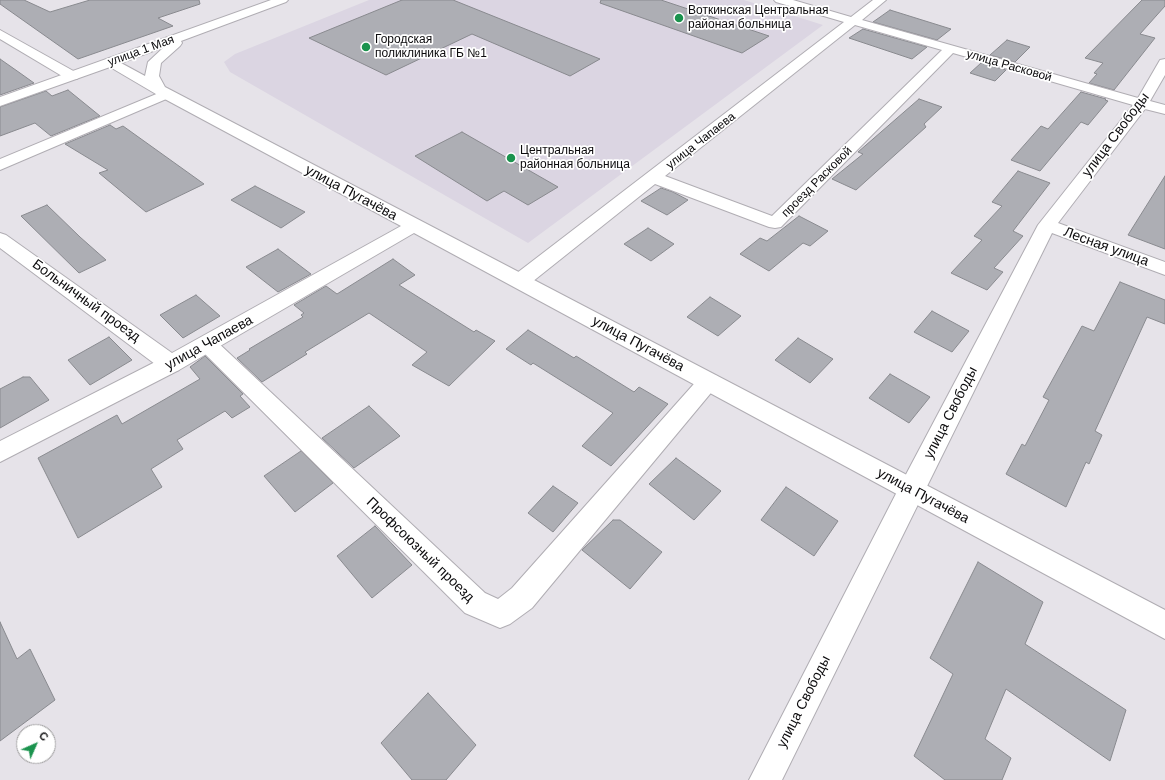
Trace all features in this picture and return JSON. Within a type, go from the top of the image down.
[{"type":"street","name":"улица 1 Мая","points":[[0,102],[282,0]]},
{"type":"street","name":"улица Расковой","points":[[780,0],[852,22],[1165,110]]},
{"type":"street","name":"улица Чапаева","points":[[520,280],[654,178],[880,0]]},
{"type":"street","points":[[0,34],[72,76]]},
{"type":"street","points":[[0,165],[162,92],[152,76],[155,62],[166,50],[189,34]]},
{"type":"street","name":"проезд Расковой","points":[[654,178],[775,223],[950,49]]},
{"type":"street","name":"улица Пугачёва","points":[[111,62],[162,92],[414,226],[520,280],[1165,625]]},
{"type":"street","name":"улица Свободы","points":[[765,780],[911,490],[1047,225],[1142,103],[1165,63]]},
{"type":"street","name":"Лесная улица","points":[[1047,225],[1165,269]]},
{"type":"street","name":"улица Чапаева","points":[[0,452],[172,364],[414,226]]},
{"type":"street","name":"Больничный проезд","points":[[0,239],[172,364]]},
{"type":"street","name":"Профсоюзный проезд","points":[[207,344],[475,603],[500,614],[522,598],[709,382]]},
{"type":"shaded area","name":"Центральная районная больница","points":[[369,0],[744,0],[823,25],[528,243],[230,72],[224,62],[235,54]]},
{"type":"building","points":[[0,0],[24,0],[50,12],[90,0],[199,0],[200,4],[158,18],[173,26],[78,59],[0,4]]},
{"type":"building","points":[[402,0],[453,0],[600,59],[570,76],[472,34],[386,75],[309,38]]},
{"type":"building","name":"Воткинская Центральная районая больница","points":[[601,0],[661,0],[769,36],[742,53],[600,3]]},
{"type":"building","points":[[1142,0],[1165,0],[1165,6],[1140,34],[1155,38],[1114,90],[1089,83],[1097,74],[1094,73],[1103,63],[1085,58]]},
{"type":"building","points":[[890,10],[951,29],[937,40],[873,22]]},
{"type":"building","points":[[863,29],[927,47],[912,59],[849,38]]},
{"type":"building","points":[[1007,40],[1030,47],[1015,62],[990,55]]},
{"type":"building","points":[[0,59],[20,73],[34,83],[0,95]]},
{"type":"building","points":[[981,63],[1006,70],[995,81],[970,73]]},
{"type":"building","points":[[68,90],[100,116],[51,136],[35,123],[0,136],[0,107],[46,91],[52,96]]},
{"type":"building","points":[[1081,92],[1106,99],[1105,100],[1108,101],[1088,125],[1081,122],[1040,171],[1011,160],[1041,126],[1048,129]]},
{"type":"building","points":[[919,99],[942,107],[924,124],[926,127],[856,190],[832,179],[863,154],[858,152]]},
{"type":"building","points":[[110,125],[116,129],[123,126],[204,184],[146,212],[99,173],[108,170],[65,144]]},
{"type":"building","points":[[462,132],[558,187],[528,205],[504,191],[487,201],[415,156]]},
{"type":"building","points":[[1018,171],[1050,183],[1013,231],[1023,236],[994,268],[1003,272],[987,290],[951,273],[982,240],[974,236],[1002,206],[992,202]]},
{"type":"building","points":[[1165,176],[1165,249],[1128,235]]},
{"type":"building","points":[[255,186],[305,212],[281,228],[231,200]]},
{"type":"building","points":[[661,188],[673,192],[688,200],[667,215],[641,201]]},
{"type":"building","points":[[47,205],[106,260],[79,273],[21,216]]},
{"type":"building","points":[[799,216],[828,231],[810,246],[803,243],[769,271],[740,254],[760,238],[767,241]]},
{"type":"building","points":[[648,228],[674,244],[651,261],[624,244]]},
{"type":"building","points":[[278,249],[311,274],[278,292],[246,267]]},
{"type":"building","points":[[393,259],[415,275],[399,285],[474,332],[476,330],[495,341],[449,386],[412,365],[427,352],[369,313],[305,352],[307,354],[262,382],[237,358],[250,350],[249,349],[303,317],[301,315],[304,313],[294,305],[326,286],[337,294]]},
{"type":"building","points":[[1120,282],[1165,300],[1165,324],[1147,317],[1095,431],[1102,435],[1089,464],[1086,462],[1066,507],[1006,474],[1022,444],[1025,446],[1049,400],[1043,397],[1082,326],[1094,331]]},
{"type":"building","points":[[196,295],[220,316],[183,338],[160,315]]},
{"type":"building","points":[[710,297],[741,316],[718,336],[687,317]]},
{"type":"building","points":[[932,311],[969,331],[952,352],[914,332]]},
{"type":"building","points":[[528,330],[574,358],[576,356],[634,392],[639,387],[668,404],[611,466],[582,446],[613,413],[533,363],[531,365],[506,349]]},
{"type":"building","points":[[109,337],[132,360],[90,385],[68,360]]},
{"type":"building","points":[[798,338],[833,359],[810,383],[775,360]]},
{"type":"building","points":[[205,356],[243,394],[240,396],[250,407],[232,418],[225,411],[177,440],[183,449],[151,469],[162,487],[78,538],[38,458],[117,415],[122,424],[200,379],[190,367]]},
{"type":"building","points":[[890,374],[930,397],[909,423],[869,398]]},
{"type":"building","points":[[23,377],[30,377],[49,400],[0,428],[0,389]]},
{"type":"building","points":[[369,406],[400,436],[354,468],[322,438]]},
{"type":"building","points":[[301,451],[333,483],[295,512],[264,476]]},
{"type":"building","points":[[676,458],[721,491],[694,520],[649,484]]},
{"type":"building","points":[[553,486],[578,503],[553,532],[528,513]]},
{"type":"building","points":[[786,487],[838,521],[814,556],[761,520]]},
{"type":"building","points":[[613,520],[620,520],[662,552],[630,589],[582,550]]},
{"type":"building","points":[[375,526],[412,565],[372,598],[337,556]]},
{"type":"building","points":[[978,562],[1043,602],[1025,644],[1126,710],[1110,761],[1006,689],[985,739],[1011,758],[1002,780],[945,780],[914,756],[953,674],[930,658]]},
{"type":"building","points":[[0,622],[17,659],[30,649],[55,700],[23,724],[16,724],[16,729],[0,741]]},
{"type":"building","points":[[428,693],[476,745],[446,780],[412,780],[381,743]]},
{"type":"place","name":"Воткинская Центральная районая больница","points":[[679,18]]},
{"type":"place","name":"Городская поликлиника ГБ №1","points":[[366,47]]},
{"type":"place","name":"Центральная районная больница","points":[[511,158]]}]
